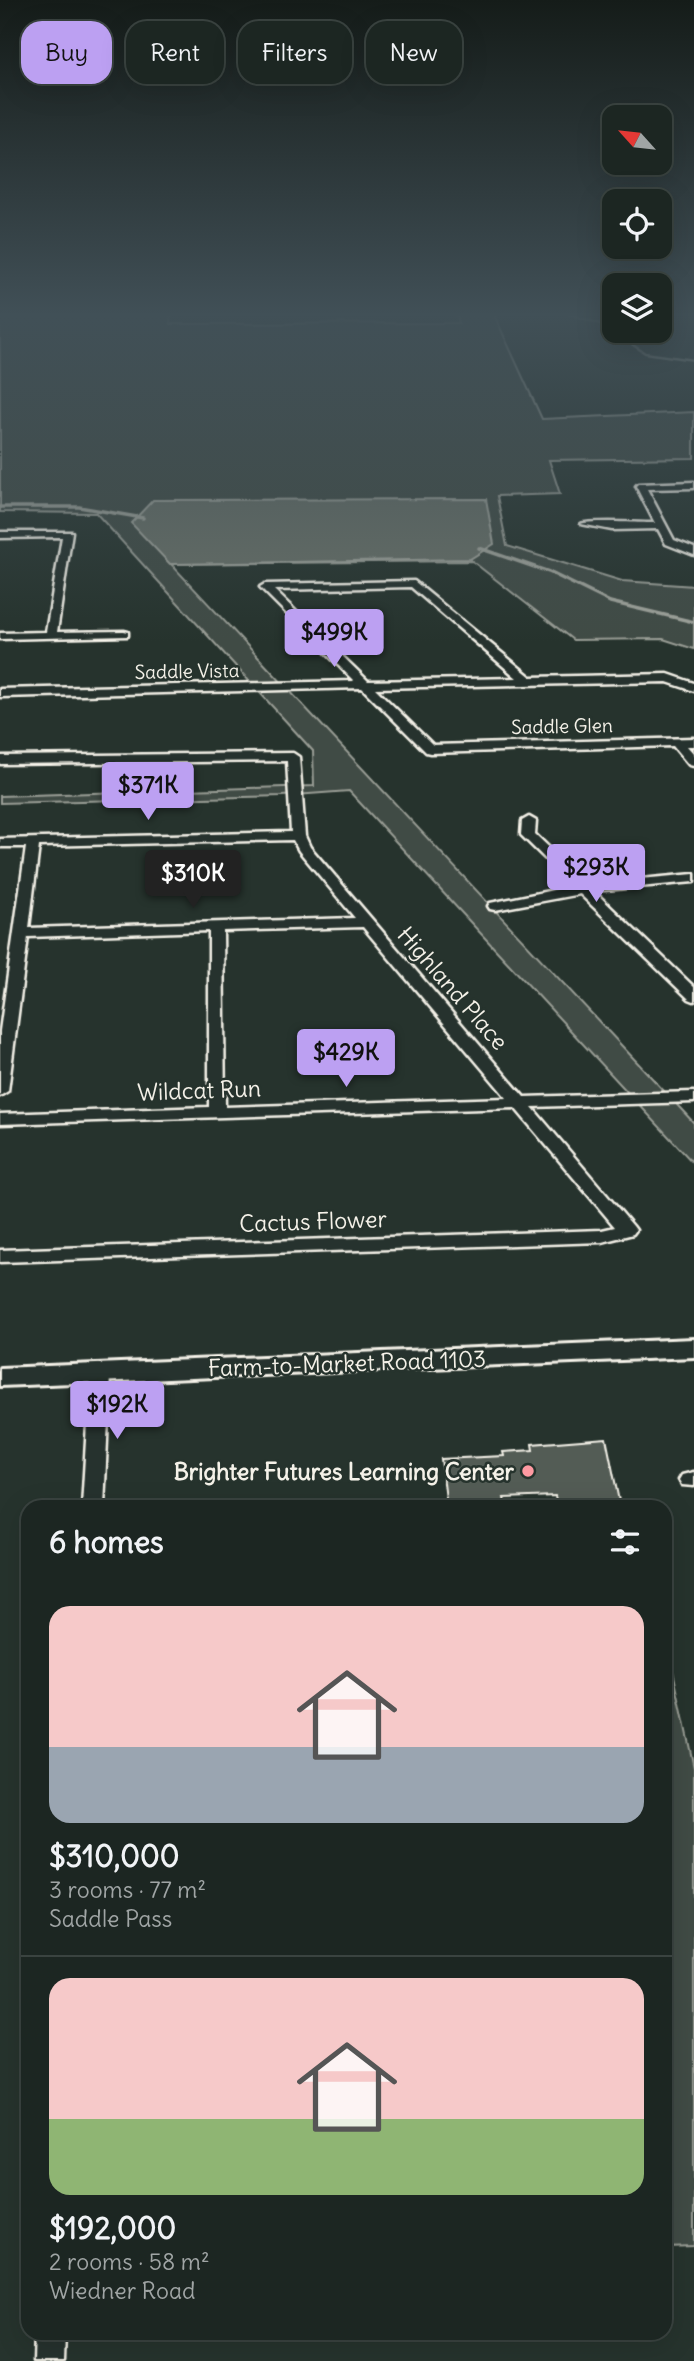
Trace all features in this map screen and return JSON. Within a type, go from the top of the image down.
[{"type":"main road","name":"Farm-to-Market Road 1103","points":[[0,1377],[694,1348]]},
{"type":"street","points":[[694,485],[641,486],[660,526],[675,546],[694,552]]},
{"type":"street","points":[[586,524],[612,527],[660,526]]},
{"type":"street","points":[[0,535],[68,534],[51,635]]},
{"type":"street","points":[[366,685],[265,587],[414,584],[528,681]]},
{"type":"street","points":[[0,636],[124,634]]},
{"type":"street","name":"Saddle Vista","points":[[0,693],[668,678],[694,687]]},
{"type":"street","name":"Saddle Glen","points":[[366,685],[430,749],[694,742]]},
{"type":"street","points":[[677,743],[694,762]]},
{"type":"street","points":[[0,760],[293,757],[298,835],[0,843]]},
{"type":"street","points":[[529,821],[528,835],[694,996]]},
{"type":"street","name":"Highland Place","points":[[298,835],[304,848],[626,1230]]},
{"type":"street","points":[[0,1091],[33,842]]},
{"type":"street","points":[[495,906],[582,888],[655,879],[694,878]]},
{"type":"street","points":[[20,933],[367,922]]},
{"type":"street","points":[[216,927],[217,1112]]},
{"type":"street","name":"Wildcat Run","points":[[0,1119],[694,1097]]},
{"type":"street","name":"Cactus Flower","points":[[0,1255],[602,1236],[626,1230]]},
{"type":"street","points":[[93,1500],[100,1374]]},
{"type":"street","points":[[49,2361],[50,2340]]},
{"type":"shaded area","points":[[0,422],[694,422],[694,458],[549,460],[560,494],[497,496],[507,546],[622,581],[694,586],[694,649],[663,639],[573,640],[472,561],[171,564],[694,1123],[694,1164],[349,791],[282,796],[0,803],[0,796],[314,786],[313,751],[96,513],[0,512]]},
{"type":"shaded area","points":[[486,499],[494,544],[470,559],[170,564],[131,523],[153,500]]},
{"type":"shaded area","points":[[672,1666],[694,1768],[694,2246],[672,2247]]},
{"type":"building","name":"Brighter Futures Learning Center","points":[[606,1438],[619,1500],[556,1500],[555,1496],[504,1500],[446,1500],[441,1459],[504,1456],[503,1452],[533,1450],[532,1444]]},
{"type":"waterway","points":[[0,507],[79,507],[143,518]]},
{"type":"waterway","points":[[479,548],[549,572],[610,602],[694,622]]},
{"type":"place","name":"Brighter Futures Learning Center","points":[[528,1471]]}]
